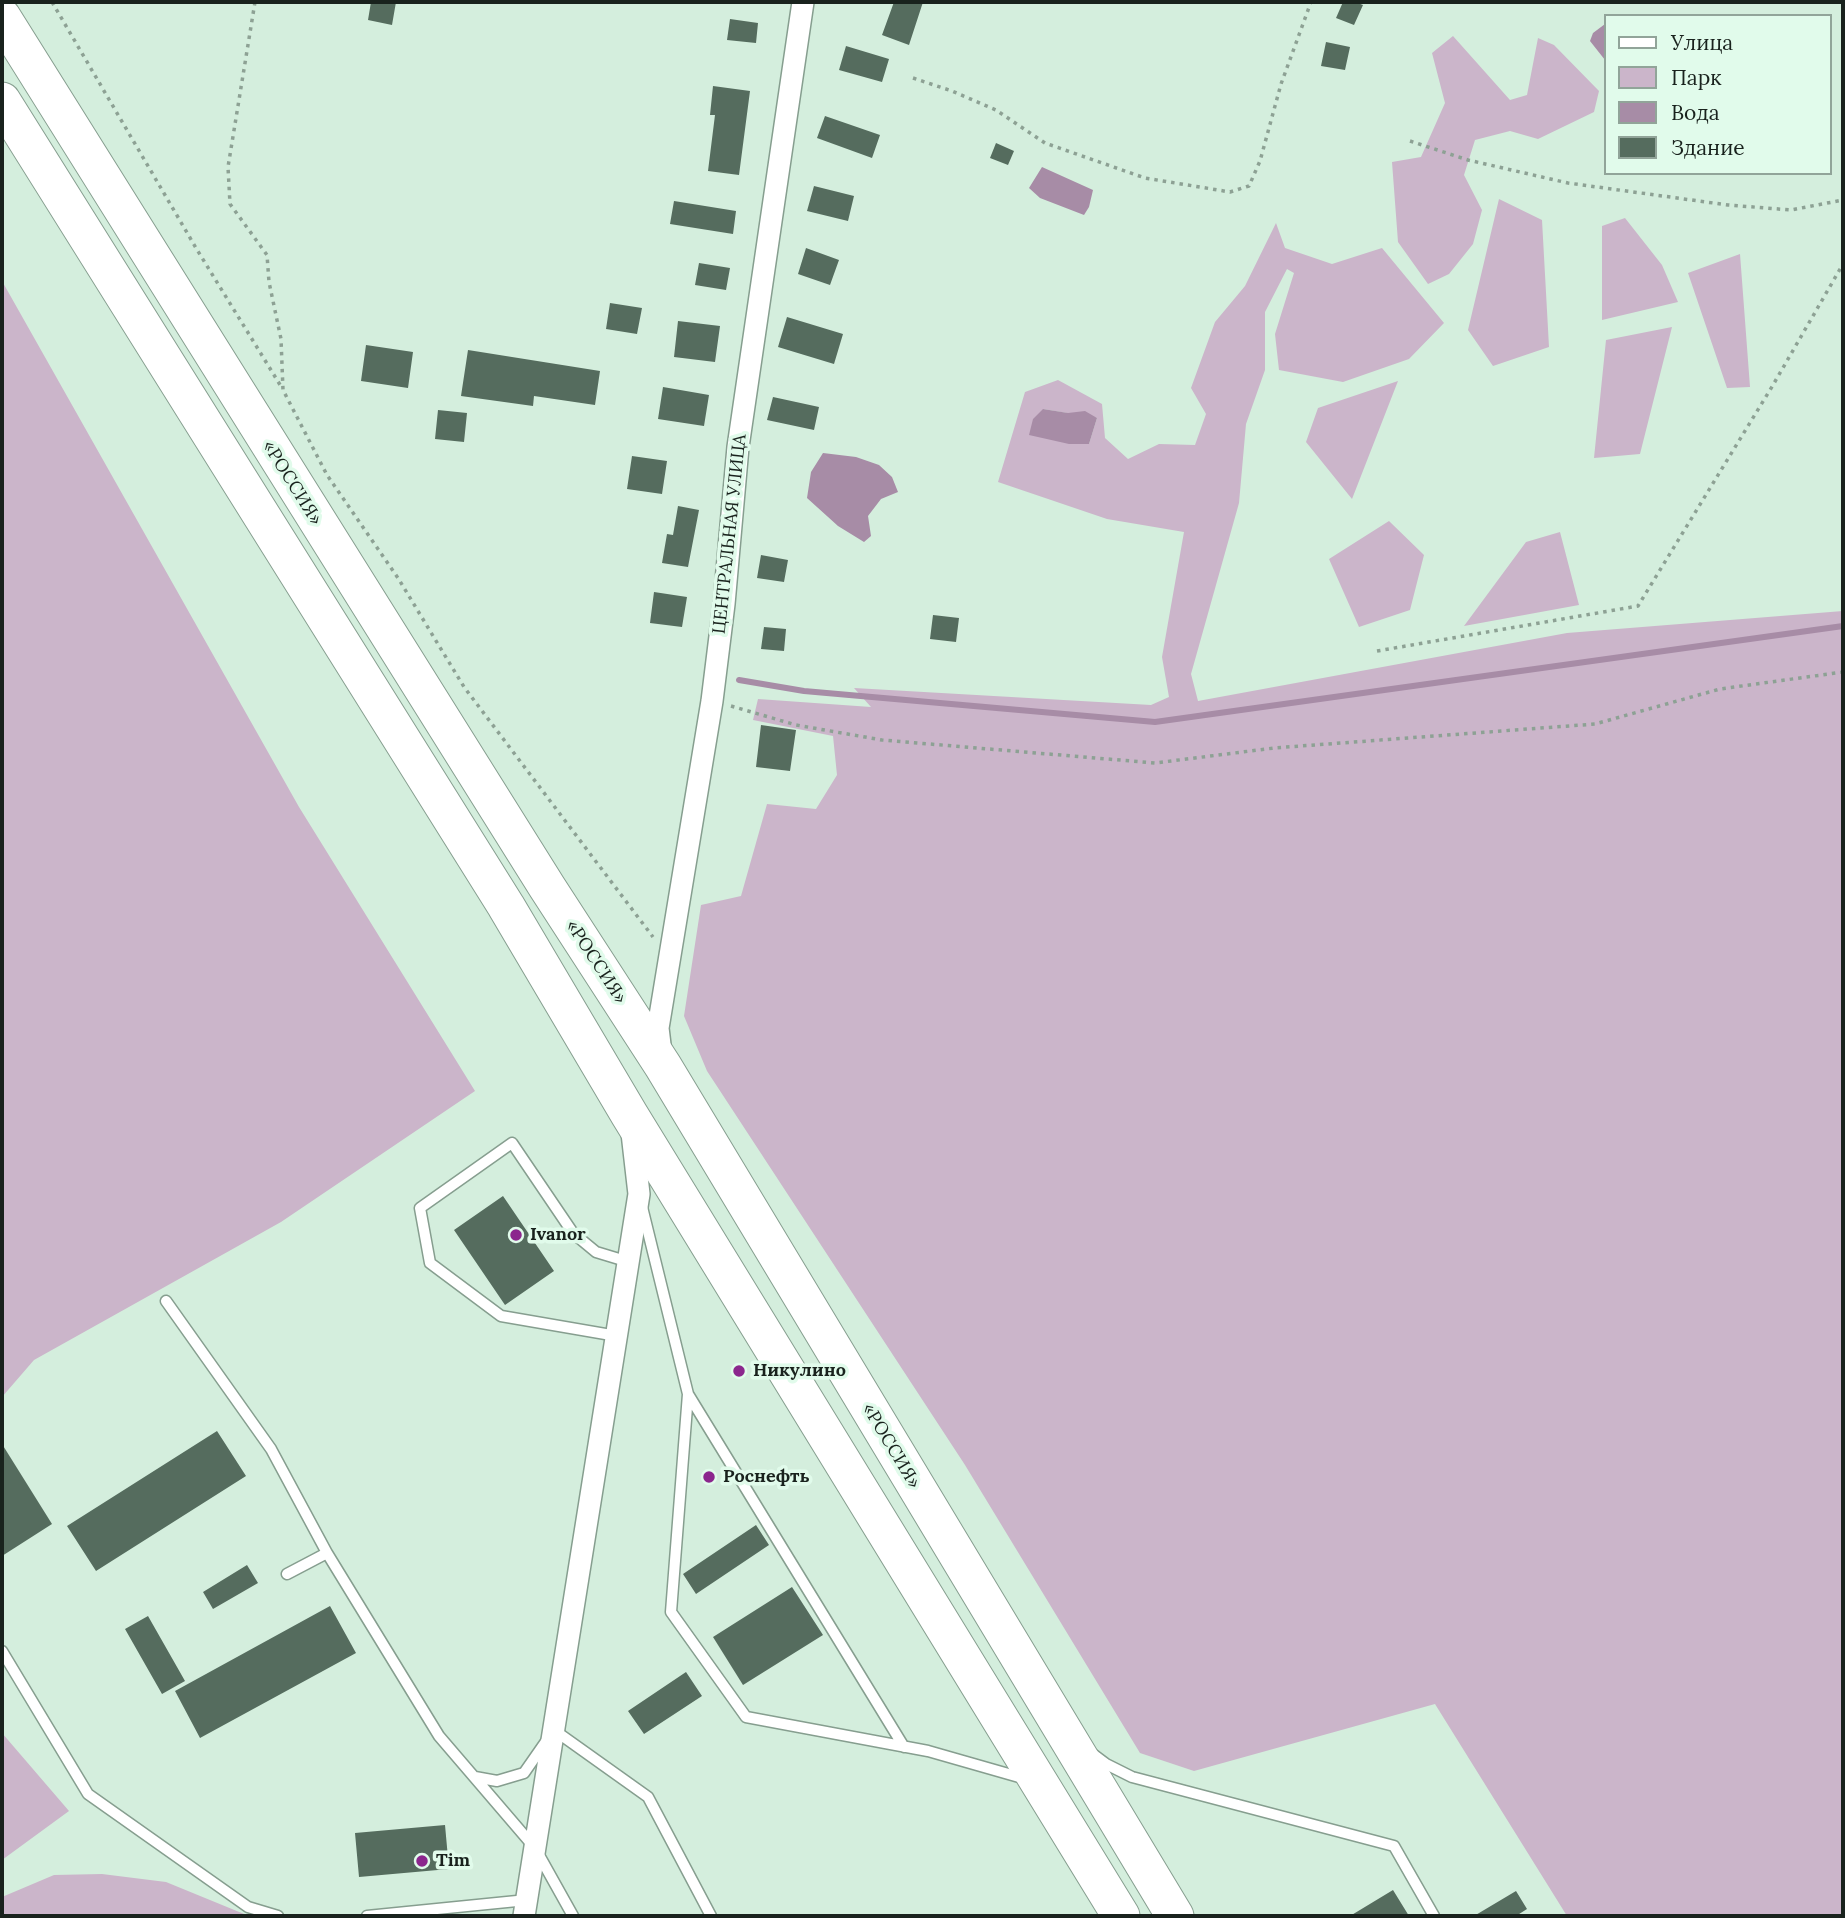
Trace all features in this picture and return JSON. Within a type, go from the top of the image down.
[{"type":"highway","name":"«РОССИЯ»","points":[[2,17],[444,723],[663,1066],[1175,1916]]},
{"type":"highway","points":[[2,101],[499,895],[629,1114],[1121,1916]]},
{"type":"street","name":"ЦЕНТРАЛЬНАЯ УЛИЦА","points":[[663,1066],[658,1028],[712,701],[738,447],[803,2]]},
{"type":"street","points":[[526,1908],[639,1194],[629,1114]]},
{"type":"lane","points":[[617,1336],[501,1317],[430,1263],[420,1208],[512,1143],[573,1233],[596,1252],[629,1262]]},
{"type":"lane","points":[[639,1194],[688,1394],[904,1746]]},
{"type":"lane","points":[[166,1301],[271,1449],[327,1553],[439,1736],[536,1848],[573,1916]]},
{"type":"lane","points":[[688,1394],[671,1612],[746,1717],[928,1751],[1040,1784]]},
{"type":"lane","points":[[287,1574],[327,1553]]},
{"type":"lane","points":[[2,1651],[88,1794],[248,1907],[278,1916]]},
{"type":"lane","points":[[475,1777],[497,1781],[524,1773],[554,1730],[648,1797],[711,1916]]},
{"type":"lane","points":[[1063,1732],[1106,1764],[1132,1777],[1394,1846],[1434,1916]]},
{"type":"lane","points":[[367,1916],[526,1908]]},
{"type":"path","points":[[52,2],[196,248],[283,390],[327,475],[398,578],[464,687],[670,959]]},
{"type":"path","points":[[256,2],[228,167],[230,204],[267,255],[281,339],[283,390]]},
{"type":"path","points":[[913,78],[952,90],[996,110],[1045,143],[1145,178],[1230,192],[1249,187],[1311,2]]},
{"type":"path","points":[[1410,141],[1468,160],[1581,185],[1728,205],[1791,210],[1843,200]]},
{"type":"path","points":[[1377,651],[1638,606],[1773,385],[1843,264]]},
{"type":"path","points":[[712,701],[796,725],[882,740],[1155,763],[1274,748],[1595,724],[1720,689],[1843,672]]},
{"type":"green space","points":[[1453,36],[1510,100],[1527,95],[1538,38],[1554,45],[1599,91],[1594,112],[1538,139],[1510,131],[1475,140],[1464,175],[1482,210],[1473,244],[1449,274],[1428,284],[1398,242],[1392,162],[1421,157],[1445,103],[1432,53]]},
{"type":"green space","points":[[1499,199],[1542,220],[1549,347],[1493,366],[1468,330]]},
{"type":"green space","points":[[1625,218],[1662,265],[1678,302],[1602,320],[1602,226]]},
{"type":"green space","points":[[1276,223],[1285,248],[1332,264],[1382,248],[1444,323],[1409,359],[1343,382],[1279,370],[1275,334],[1294,273],[1287,269],[1265,312],[1265,370],[1246,424],[1239,503],[1191,674],[1198,701],[1567,633],[1843,611],[1843,1916],[1567,1916],[1435,1704],[1194,1771],[1140,1753],[965,1465],[707,1071],[684,1016],[701,905],[741,896],[767,804],[816,809],[837,775],[833,736],[753,720],[758,699],[871,707],[854,688],[1151,705],[1169,697],[1162,657],[1184,532],[1107,519],[998,482],[1025,392],[1058,380],[1102,404],[1105,438],[1128,459],[1159,444],[1195,445],[1206,414],[1191,388],[1215,322],[1245,286]],"holes":[[[1043,409],[1097,418],[1089,444]]]},
{"type":"green space","points":[[1740,254],[1750,387],[1727,388],[1688,273]]},
{"type":"green space","points":[[2,281],[299,807],[475,1091],[281,1222],[34,1360],[2,1397]]},
{"type":"green space","points":[[1672,327],[1640,454],[1594,458],[1606,340]]},
{"type":"green space","points":[[1398,381],[1352,499],[1306,442],[1318,408]]},
{"type":"green space","points":[[1389,521],[1424,555],[1410,610],[1359,627],[1329,559]]},
{"type":"green space","points":[[1560,532],[1579,605],[1464,626],[1526,542]]},
{"type":"green space","points":[[2,1733],[69,1811],[2,1860]]},
{"type":"green space","points":[[102,1874],[166,1882],[249,1916],[2,1916],[2,1897],[54,1875]]},
{"type":"water","points":[[1604,25],[1604,59],[1590,41],[1593,33]]},
{"type":"water","points":[[1042,167],[1093,190],[1084,215],[1040,198],[1029,188]]},
{"type":"water","points":[[1043,409],[1068,413],[1085,411],[1097,418],[1089,444],[1069,444],[1029,435],[1033,419]]},
{"type":"water","points":[[823,453],[856,457],[879,465],[892,477],[898,492],[881,499],[868,516],[871,536],[864,542],[838,526],[807,498],[811,472]]},
{"type":"building","points":[[371,2],[396,2],[392,25],[368,20]]},
{"type":"building","points":[[894,2],[923,2],[909,45],[882,35]]},
{"type":"building","points":[[1343,2],[1363,5],[1354,25],[1336,18]]},
{"type":"building","points":[[730,19],[758,23],[756,43],[727,40]]},
{"type":"building","points":[[1326,42],[1350,47],[1345,70],[1321,66]]},
{"type":"building","points":[[846,46],[889,59],[882,82],[839,70]]},
{"type":"building","points":[[713,86],[750,91],[739,175],[708,171],[715,115],[710,115]]},
{"type":"building","points":[[825,116],[880,135],[872,158],[817,138]]},
{"type":"building","points":[[996,143],[1014,151],[1008,165],[990,158]]},
{"type":"building","points":[[814,186],[854,196],[848,221],[807,211]]},
{"type":"building","points":[[674,201],[736,211],[733,234],[670,224]]},
{"type":"building","points":[[806,248],[839,260],[830,285],[798,274]]},
{"type":"building","points":[[699,263],[730,268],[726,290],[695,285]]},
{"type":"building","points":[[610,303],[642,308],[637,334],[606,329]]},
{"type":"building","points":[[787,317],[843,334],[834,364],[778,347]]},
{"type":"building","points":[[678,321],[720,326],[715,362],[674,357]]},
{"type":"building","points":[[366,345],[413,352],[408,388],[361,381]]},
{"type":"building","points":[[468,350],[600,371],[595,405],[534,396],[533,406],[461,396]]},
{"type":"building","points":[[663,387],[709,395],[704,426],[658,419]]},
{"type":"building","points":[[773,397],[819,407],[814,430],[767,420]]},
{"type":"building","points":[[438,410],[467,413],[464,442],[435,439]]},
{"type":"building","points":[[632,456],[667,461],[662,494],[627,489]]},
{"type":"building","points":[[678,506],[699,510],[688,567],[662,563],[667,534],[673,535]]},
{"type":"building","points":[[761,555],[788,560],[784,582],[757,578]]},
{"type":"building","points":[[654,592],[687,597],[682,627],[650,623]]},
{"type":"building","points":[[933,615],[959,618],[956,642],[930,639]]},
{"type":"building","points":[[764,627],[786,629],[784,651],[761,649]]},
{"type":"building","points":[[761,725],[796,730],[790,771],[756,767]]},
{"type":"building","points":[[503,1196],[554,1271],[505,1305],[454,1230]]},
{"type":"building","points":[[217,1431],[246,1476],[96,1571],[67,1526]]},
{"type":"building","points":[[2,1444],[52,1524],[2,1556]]},
{"type":"building","points":[[756,1525],[769,1545],[696,1594],[683,1574]]},
{"type":"building","points":[[247,1565],[258,1583],[213,1609],[203,1592]]},
{"type":"building","points":[[792,1587],[823,1635],[743,1685],[713,1637]]},
{"type":"building","points":[[330,1606],[356,1653],[200,1738],[175,1691]]},
{"type":"building","points":[[148,1616],[185,1681],[162,1694],[125,1629]]},
{"type":"building","points":[[686,1672],[702,1696],[644,1734],[628,1711]]},
{"type":"building","points":[[445,1825],[449,1869],[359,1877],[355,1833]]},
{"type":"building","points":[[1393,1890],[1409,1916],[1350,1916]]},
{"type":"building","points":[[1516,1891],[1527,1909],[1516,1916],[1474,1916]]},
{"type":"waterway","points":[[739,680],[804,691],[1155,722],[1843,626]]},
{"type":"place","name":"Ivanor","points":[[516,1235]]},
{"type":"place","name":"Никулино","points":[[739,1371]]},
{"type":"place","name":"Роснефть","points":[[709,1477]]},
{"type":"place","name":"Tim","points":[[422,1861]]}]
